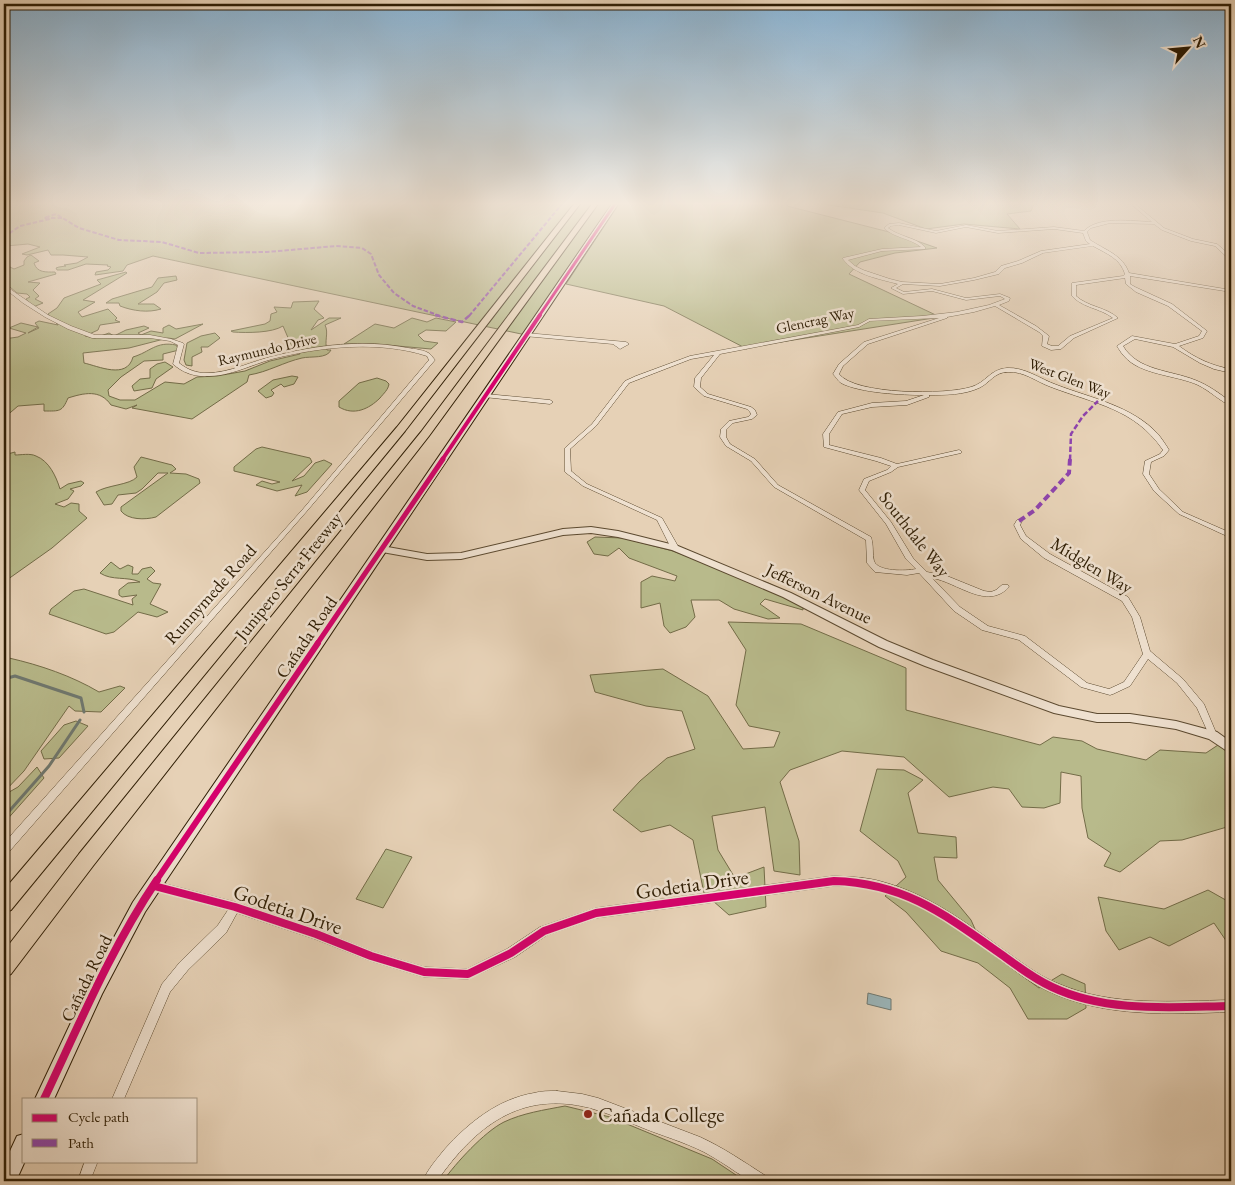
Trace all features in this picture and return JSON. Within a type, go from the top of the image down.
[{"type":"highway","name":"Junipero Serra Freeway","points":[[4,904],[390,442],[534,259]]},
{"type":"highway","name":"Junipero Serra Freeway","points":[[4,967],[86,860],[425,434],[553,259]]},
{"type":"main road","name":"Cañada Road","points":[[44,1098],[110,958],[154,886],[577,259]]},
{"type":"main road","points":[[6,1181],[22,1147]]},
{"type":"street","points":[[845,259],[847,263],[872,275],[902,284],[940,285],[997,273],[1003,267],[1026,259]]},
{"type":"street","points":[[1119,259],[1123,262],[1128,274],[1128,284],[1138,293],[1156,298],[1172,306],[1205,331],[1201,337],[1175,346]]},
{"type":"street","points":[[902,284],[893,289],[903,293],[932,290],[966,299],[1000,295],[1008,298],[996,305],[1005,312],[1040,330],[1046,336],[1044,345],[1052,348],[1059,348],[1072,337],[1116,318],[1108,312],[1081,303],[1074,296],[1074,284],[1124,277],[1128,274],[1231,291]]},
{"type":"street","name":"Raymundo Drive","points":[[4,286],[29,306],[75,331],[89,335],[130,338],[154,336],[175,341],[181,344],[182,347],[176,364],[190,372],[220,373],[284,355],[333,347],[383,347],[429,355]]},
{"type":"street","name":"Glencrag Way","points":[[675,548],[660,518],[585,485],[568,472],[567,448],[594,425],[627,382],[690,358],[858,326],[869,320],[957,314],[996,305]]},
{"type":"street","name":"West Glen Way","points":[[957,314],[866,343],[841,366],[836,374],[842,381],[860,387],[932,394],[975,389],[997,372],[1010,370],[1024,372],[1051,385],[1098,401],[1146,425],[1162,442],[1166,450],[1162,455],[1148,462],[1146,474],[1156,490],[1180,513],[1231,536]]},
{"type":"street","points":[[526,335],[615,344]]},
{"type":"street","points":[[1231,371],[1194,359],[1175,346],[1134,337],[1120,346],[1123,354],[1133,363],[1201,384],[1231,404]]},
{"type":"street","points":[[718,352],[698,378],[697,387],[706,395],[749,408],[753,411],[754,415],[750,418],[731,422],[723,430],[722,437],[728,445],[752,460],[776,486],[869,539],[871,563],[878,570],[907,573],[922,572],[946,578],[979,594],[994,593],[1005,587]]},
{"type":"street","name":"Runnymede Road","points":[[4,850],[305,510],[431,362],[429,355]]},
{"type":"street","name":"Southdale Way","points":[[896,466],[876,458],[842,452],[826,446],[826,434],[840,413],[872,405],[907,403],[932,394]]},
{"type":"street","points":[[486,396],[550,402]]},
{"type":"street","points":[[896,466],[959,452]]},
{"type":"street","name":"Southdale Way","points":[[896,466],[889,471],[866,480],[862,490],[889,523],[910,559],[964,614],[985,628],[1022,638],[1084,685],[1110,692],[1127,684],[1148,654]]},
{"type":"street","name":"Midglen Way","points":[[1019,522],[1017,525],[1023,537],[1047,556],[1125,599],[1136,617],[1148,654]]},
{"type":"street","name":"Jefferson Avenue","points":[[382,549],[427,557],[461,556],[545,535],[591,530],[618,534],[675,548],[787,595],[883,644],[929,663],[1058,710],[1097,718],[1130,718],[1158,722],[1213,735],[1231,748]]},
{"type":"street","points":[[1148,654],[1180,681],[1201,706],[1213,735]]},
{"type":"street","name":"Godetia Drive","points":[[154,886],[235,907],[316,934],[371,956],[424,972],[468,974],[511,953],[544,931],[596,913],[834,881],[856,880],[876,884],[937,908],[1033,976],[1057,990],[1079,998],[1100,1003],[1161,1006],[1231,1006]]},
{"type":"street","points":[[118,1098],[166,988],[184,966],[222,929],[235,907]]},
{"type":"street","points":[[429,1181],[450,1151],[467,1133],[487,1118],[524,1101],[561,1097],[583,1100],[601,1106],[705,1146],[761,1181]]},
{"type":"street","points":[[84,1181],[92,1162]]},
{"type":"green space","points":[[25,259],[37,259],[39,261],[34,263],[37,269],[55,272],[56,274],[28,282],[40,283],[33,290],[39,296],[35,299],[43,303],[33,307],[26,299],[30,297],[27,294],[17,293],[4,282],[4,268],[10,267],[14,269],[24,265]]},
{"type":"green space","points":[[84,259],[143,259],[127,265],[123,271],[95,275],[96,272],[108,270],[111,267],[108,265],[86,264],[68,270],[57,270],[56,268],[77,263]]},
{"type":"green space","points":[[169,259],[577,259],[526,335]]},
{"type":"green space","points":[[582,259],[870,259],[860,262],[849,274],[940,317],[749,347],[747,349],[664,306],[566,284]]},
{"type":"green space","points":[[126,272],[83,300],[95,302],[78,312],[82,317],[108,309],[117,318],[115,320],[120,322],[100,325],[98,330],[85,336],[95,338],[109,333],[114,336],[126,330],[144,326],[149,328],[138,333],[141,335],[151,331],[163,333],[163,328],[169,325],[176,329],[203,324],[175,339],[168,338],[129,348],[83,353],[84,363],[119,370],[130,364],[133,357],[153,348],[163,344],[176,345],[179,350],[163,354],[163,360],[144,361],[121,377],[108,390],[109,396],[120,400],[135,400],[165,382],[184,384],[197,377],[245,371],[270,361],[300,354],[297,346],[292,347],[283,326],[259,332],[231,331],[265,324],[270,321],[271,314],[277,312],[274,307],[291,308],[293,302],[319,301],[314,309],[324,318],[318,320],[311,330],[329,318],[341,318],[325,325],[327,331],[327,350],[331,350],[329,353],[322,356],[295,360],[249,375],[247,382],[192,419],[132,408],[137,405],[126,409],[111,405],[102,396],[97,394],[68,398],[64,406],[57,411],[44,411],[44,404],[18,406],[4,418],[4,339],[18,337],[26,333],[9,328],[21,323],[38,327],[28,333],[39,328],[35,323],[39,321],[58,325],[48,314],[57,308],[64,298],[101,284],[97,280]]},
{"type":"green space","points":[[176,276],[177,280],[164,283],[157,292],[138,304],[154,304],[161,309],[140,311],[120,306],[119,303],[106,303],[112,299],[152,287],[158,278]]},
{"type":"green space","points":[[412,318],[427,322],[436,318],[456,322],[446,331],[426,330],[418,335],[424,341],[438,343],[431,349],[375,344],[344,344],[375,324],[394,328]]},
{"type":"green space","points":[[215,333],[220,338],[208,347],[201,347],[202,352],[192,357],[192,366],[186,365],[184,360],[187,343],[201,336]]},
{"type":"green space","points":[[165,362],[173,367],[156,379],[152,388],[134,391],[132,386],[140,379],[150,378],[150,369],[157,364]]},
{"type":"green space","points":[[292,376],[298,377],[294,384],[284,387],[281,384],[271,390],[274,393],[272,396],[266,398],[258,391],[273,380]]},
{"type":"green space","points":[[377,378],[389,384],[386,391],[376,402],[356,411],[345,410],[339,407],[339,401],[359,383]]},
{"type":"green space","points":[[262,447],[310,458],[312,462],[292,481],[304,476],[315,463],[324,460],[332,464],[307,492],[295,496],[302,485],[277,491],[256,485],[262,481],[272,484],[280,482],[234,471],[234,467],[256,449]]},
{"type":"green space","points":[[15,452],[15,455],[34,455],[45,461],[54,474],[60,489],[68,484],[81,481],[84,483],[81,486],[70,489],[74,491],[68,499],[55,504],[64,507],[71,503],[79,504],[79,511],[87,518],[52,548],[4,582],[4,455]]},
{"type":"green space","points":[[141,457],[172,465],[176,469],[170,473],[186,474],[199,479],[200,483],[156,517],[147,519],[132,518],[121,511],[121,507],[168,473],[158,473],[136,493],[118,495],[112,504],[104,505],[96,492],[134,480],[137,477],[134,467]]},
{"type":"green space","points":[[595,537],[623,538],[673,551],[709,565],[768,583],[803,600],[803,610],[765,599],[760,604],[780,618],[768,619],[734,609],[719,600],[691,600],[695,617],[686,627],[670,633],[664,626],[660,603],[641,608],[641,582],[652,576],[675,581],[677,576],[629,558],[619,548],[608,556],[594,554],[587,542]]},
{"type":"green space","points":[[111,562],[120,569],[128,565],[133,567],[132,574],[138,574],[142,569],[151,567],[155,571],[147,579],[153,583],[161,584],[150,604],[168,612],[157,617],[138,612],[114,632],[106,634],[49,614],[51,609],[74,591],[84,589],[133,605],[132,599],[137,595],[122,597],[119,595],[119,590],[128,583],[140,582],[109,577],[100,573]]},
{"type":"green space","points":[[728,622],[801,624],[906,668],[906,710],[1040,745],[1053,737],[1082,741],[1097,749],[1146,760],[1160,750],[1206,753],[1218,745],[1231,753],[1231,827],[1182,840],[1160,841],[1120,872],[1104,866],[1111,853],[1088,838],[1082,808],[1081,776],[1061,772],[1060,803],[1044,808],[1022,807],[1009,789],[993,787],[949,797],[904,757],[842,751],[790,770],[780,782],[799,841],[800,875],[774,871],[765,807],[712,816],[718,850],[735,878],[764,867],[766,907],[729,915],[704,893],[693,840],[670,825],[641,832],[613,810],[640,781],[667,758],[695,749],[682,711],[646,706],[595,692],[590,675],[663,669],[708,696],[743,749],[774,747],[780,732],[749,726],[736,705],[746,650]]},
{"type":"green space","points":[[9,658],[56,672],[99,692],[120,686],[125,688],[101,712],[75,711],[69,706],[24,771],[4,792],[4,660]]},
{"type":"green space","points":[[76,721],[88,726],[59,758],[44,759],[41,751],[64,725]]},
{"type":"green space","points":[[37,767],[44,778],[4,823],[4,795],[18,787]]},
{"type":"green space","points":[[877,769],[904,770],[923,780],[908,793],[918,833],[956,837],[957,858],[934,857],[938,880],[971,920],[983,947],[1039,988],[1062,974],[1085,984],[1086,1008],[1067,1019],[1028,1019],[1010,988],[978,963],[941,951],[906,912],[885,896],[906,877],[898,861],[860,831]]},
{"type":"green space","points":[[386,849],[412,857],[383,908],[356,899]]},
{"type":"green space","points":[[1208,890],[1231,903],[1231,948],[1214,923],[1169,946],[1150,937],[1119,950],[1106,931],[1098,897],[1164,909]]},
{"type":"green space","name":"Cañada College","points":[[565,1106],[610,1117],[712,1159],[745,1181],[443,1181],[471,1148],[504,1122],[534,1112]]},
{"type":"water","points":[[868,993],[891,999],[891,1010],[867,1004]]},
{"type":"waterway","points":[[4,679],[15,676],[81,698],[84,712]]},
{"type":"waterway","points":[[4,817],[49,766],[80,720]]},
{"type":"marked path","points":[[372,259],[385,285],[403,300],[424,311],[462,322],[466,320],[516,259]]},
{"type":"marked path","points":[[1019,521],[1035,510],[1069,473],[1071,434],[1083,416],[1098,401]]},
{"type":"cycle path","points":[[44,1098],[96,988],[139,907],[578,259]]},
{"type":"cycle path","points":[[154,886],[235,907],[316,934],[371,956],[424,972],[468,974],[511,953],[544,931],[596,913],[834,881],[859,882],[882,886],[925,904],[965,928],[1037,979],[1079,997],[1100,1002],[1144,1007],[1231,1006]]},
{"type":"place","name":"Cañada College","points":[[588,1114]]}]
